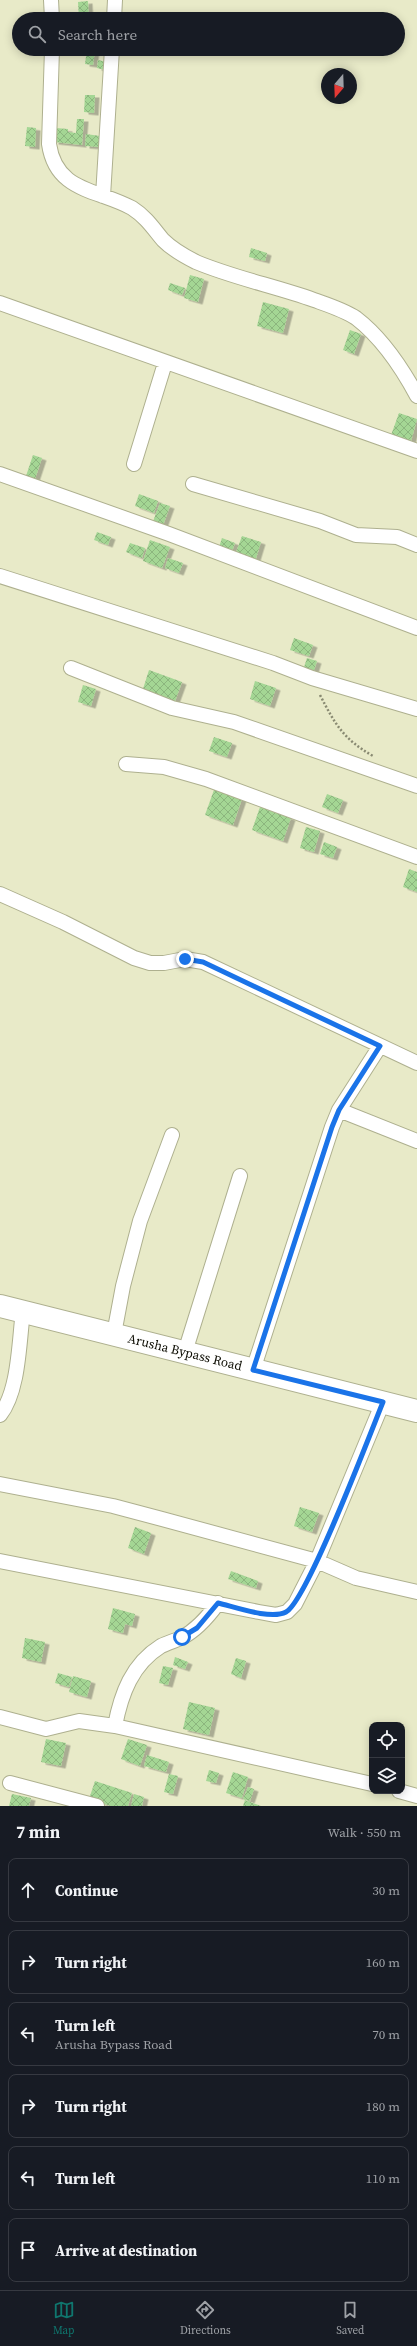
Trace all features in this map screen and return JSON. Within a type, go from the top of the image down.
[{"type":"main road","name":"Arusha Bypass Road","points":[[0,1306],[417,1411]]},
{"type":"street","points":[[52,0],[52,12]]},
{"type":"street","points":[[114,12],[115,0]]},
{"type":"street","points":[[52,56],[50,144],[52,159],[59,173],[77,185],[132,208],[149,220],[163,240],[183,256],[226,273],[335,308],[355,318],[378,338],[407,378],[417,396]]},
{"type":"street","points":[[103,196],[112,56]]},
{"type":"street","points":[[0,303],[417,451]]},
{"type":"street","points":[[134,464],[165,362]]},
{"type":"street","points":[[0,474],[169,534],[417,628]]},
{"type":"street","points":[[194,484],[320,521],[356,535],[397,537],[417,545]]},
{"type":"street","points":[[0,576],[273,663],[312,678],[417,709]]},
{"type":"street","points":[[71,668],[172,708],[234,722],[417,786]]},
{"type":"street","points":[[126,764],[164,767],[206,779],[417,857]]},
{"type":"street","points":[[0,894],[63,922],[134,958],[150,963],[164,963],[185,959],[203,962],[417,1063]]},
{"type":"street","points":[[253,1370],[325,1146],[339,1110],[380,1046]]},
{"type":"street","points":[[339,1110],[417,1141]]},
{"type":"street","points":[[114,1334],[123,1286],[140,1220],[172,1135]]},
{"type":"street","points":[[185,1352],[240,1176]]},
{"type":"street","points":[[0,1415],[5,1409],[16,1372],[23,1311]]},
{"type":"street","points":[[0,1561],[276,1615],[287,1612],[295,1604],[318,1561],[383,1402]]},
{"type":"street","points":[[0,1484],[113,1506],[318,1561],[356,1578],[417,1592]]},
{"type":"street","points":[[115,1726],[119,1702],[128,1681],[144,1661],[161,1646],[197,1628],[218,1603]]},
{"type":"street","points":[[0,1716],[46,1729],[79,1721],[115,1726],[369,1783]]},
{"type":"street","points":[[10,1783],[97,1806]]},
{"type":"street","points":[[405,1793],[417,1796]]},
{"type":"path","points":[[312,678],[329,714],[339,730],[353,743],[376,757]]},
{"type":"building","points":[[88,1],[89,12],[79,12],[78,2]]},
{"type":"building","points":[[86,56],[94,56],[93,65],[85,64]]},
{"type":"building","points":[[98,60],[107,62],[105,70],[97,68]]},
{"type":"building","points":[[85,95],[95,95],[94,113],[84,112]]},
{"type":"building","points":[[77,119],[84,119],[82,145],[54,142],[56,128],[68,129],[68,132],[76,133]]},
{"type":"building","points":[[27,127],[36,128],[35,147],[25,146]]},
{"type":"building","points":[[86,134],[100,136],[99,147],[85,146]]},
{"type":"building","points":[[251,248],[267,253],[265,261],[249,257]]},
{"type":"building","points":[[190,275],[204,279],[198,302],[184,298]]},
{"type":"building","points":[[170,283],[185,288],[182,295],[168,290]]},
{"type":"building","points":[[263,302],[289,309],[283,333],[257,326]]},
{"type":"building","points":[[350,330],[361,334],[354,354],[343,350]]},
{"type":"building","points":[[399,413],[417,419],[410,445],[390,438]]},
{"type":"building","points":[[33,455],[42,458],[34,482],[25,479]]},
{"type":"building","points":[[139,494],[158,501],[154,513],[135,506]]},
{"type":"building","points":[[160,503],[170,506],[162,528],[152,524]]},
{"type":"building","points":[[97,532],[111,537],[108,545],[94,540]]},
{"type":"building","points":[[242,536],[261,542],[254,565],[234,558]]},
{"type":"building","points":[[222,538],[235,543],[231,554],[218,550]]},
{"type":"building","points":[[150,540],[170,547],[162,568],[143,561]]},
{"type":"building","points":[[130,543],[145,548],[142,558],[126,552]]},
{"type":"building","points":[[168,558],[183,563],[179,573],[165,568]]},
{"type":"building","points":[[294,638],[313,645],[309,656],[290,650]]},
{"type":"building","points":[[307,658],[317,661],[312,677],[302,673]]},
{"type":"building","points":[[149,670],[182,682],[174,704],[142,692]]},
{"type":"building","points":[[255,681],[276,688],[270,706],[250,699]]},
{"type":"building","points":[[83,685],[96,689],[91,706],[78,702]]},
{"type":"building","points":[[214,737],[232,743],[227,757],[209,751]]},
{"type":"building","points":[[215,787],[243,796],[233,825],[205,815]]},
{"type":"building","points":[[327,794],[343,800],[338,813],[322,807]]},
{"type":"building","points":[[260,807],[291,818],[283,841],[252,830]]},
{"type":"building","points":[[306,827],[320,831],[314,852],[300,848]]},
{"type":"building","points":[[324,842],[337,847],[333,858],[320,854]]},
{"type":"building","points":[[409,869],[417,872],[417,892],[403,887]]},
{"type":"building","points":[[300,1507],[319,1513],[312,1532],[294,1526]]},
{"type":"building","points":[[135,1527],[151,1533],[144,1554],[128,1548]]},
{"type":"building","points":[[231,1571],[258,1581],[256,1588],[228,1579]]},
{"type":"building","points":[[113,1608],[135,1614],[132,1626],[125,1624],[123,1633],[108,1629]]},
{"type":"building","points":[[25,1638],[45,1642],[41,1662],[22,1658]]},
{"type":"building","points":[[175,1657],[188,1662],[185,1669],[173,1665]]},
{"type":"building","points":[[236,1658],[246,1661],[241,1678],[231,1674]]},
{"type":"building","points":[[163,1666],[173,1668],[168,1685],[159,1683]]},
{"type":"building","points":[[58,1673],[72,1677],[69,1687],[55,1683]]},
{"type":"building","points":[[73,1676],[91,1681],[87,1697],[69,1692]]},
{"type":"building","points":[[189,1702],[215,1708],[209,1735],[183,1729]]},
{"type":"building","points":[[46,1739],[66,1743],[61,1766],[41,1762]]},
{"type":"building","points":[[128,1739],[147,1745],[140,1766],[121,1759]]},
{"type":"building","points":[[147,1755],[169,1762],[166,1772],[144,1766]]},
{"type":"building","points":[[209,1770],[219,1773],[216,1783],[206,1781]]},
{"type":"building","points":[[233,1772],[248,1777],[242,1798],[226,1793]]},
{"type":"building","points":[[169,1774],[178,1776],[173,1794],[164,1792]]},
{"type":"building","points":[[95,1781],[132,1793],[128,1806],[111,1806],[89,1799]]},
{"type":"building","points":[[248,1787],[254,1789],[250,1801],[243,1799]]},
{"type":"building","points":[[12,1794],[31,1798],[29,1806],[9,1806]]},
{"type":"building","points":[[134,1794],[144,1797],[142,1806],[131,1806]]},
{"type":"building","points":[[245,1800],[261,1806],[243,1806]]},
{"type":"route","points":[[182,1637],[197,1628],[208,1617],[218,1603],[276,1615],[287,1612],[295,1604],[318,1561],[383,1402],[253,1370],[332,1127],[339,1110],[380,1046],[350,1030],[203,962],[185,959]]}]
